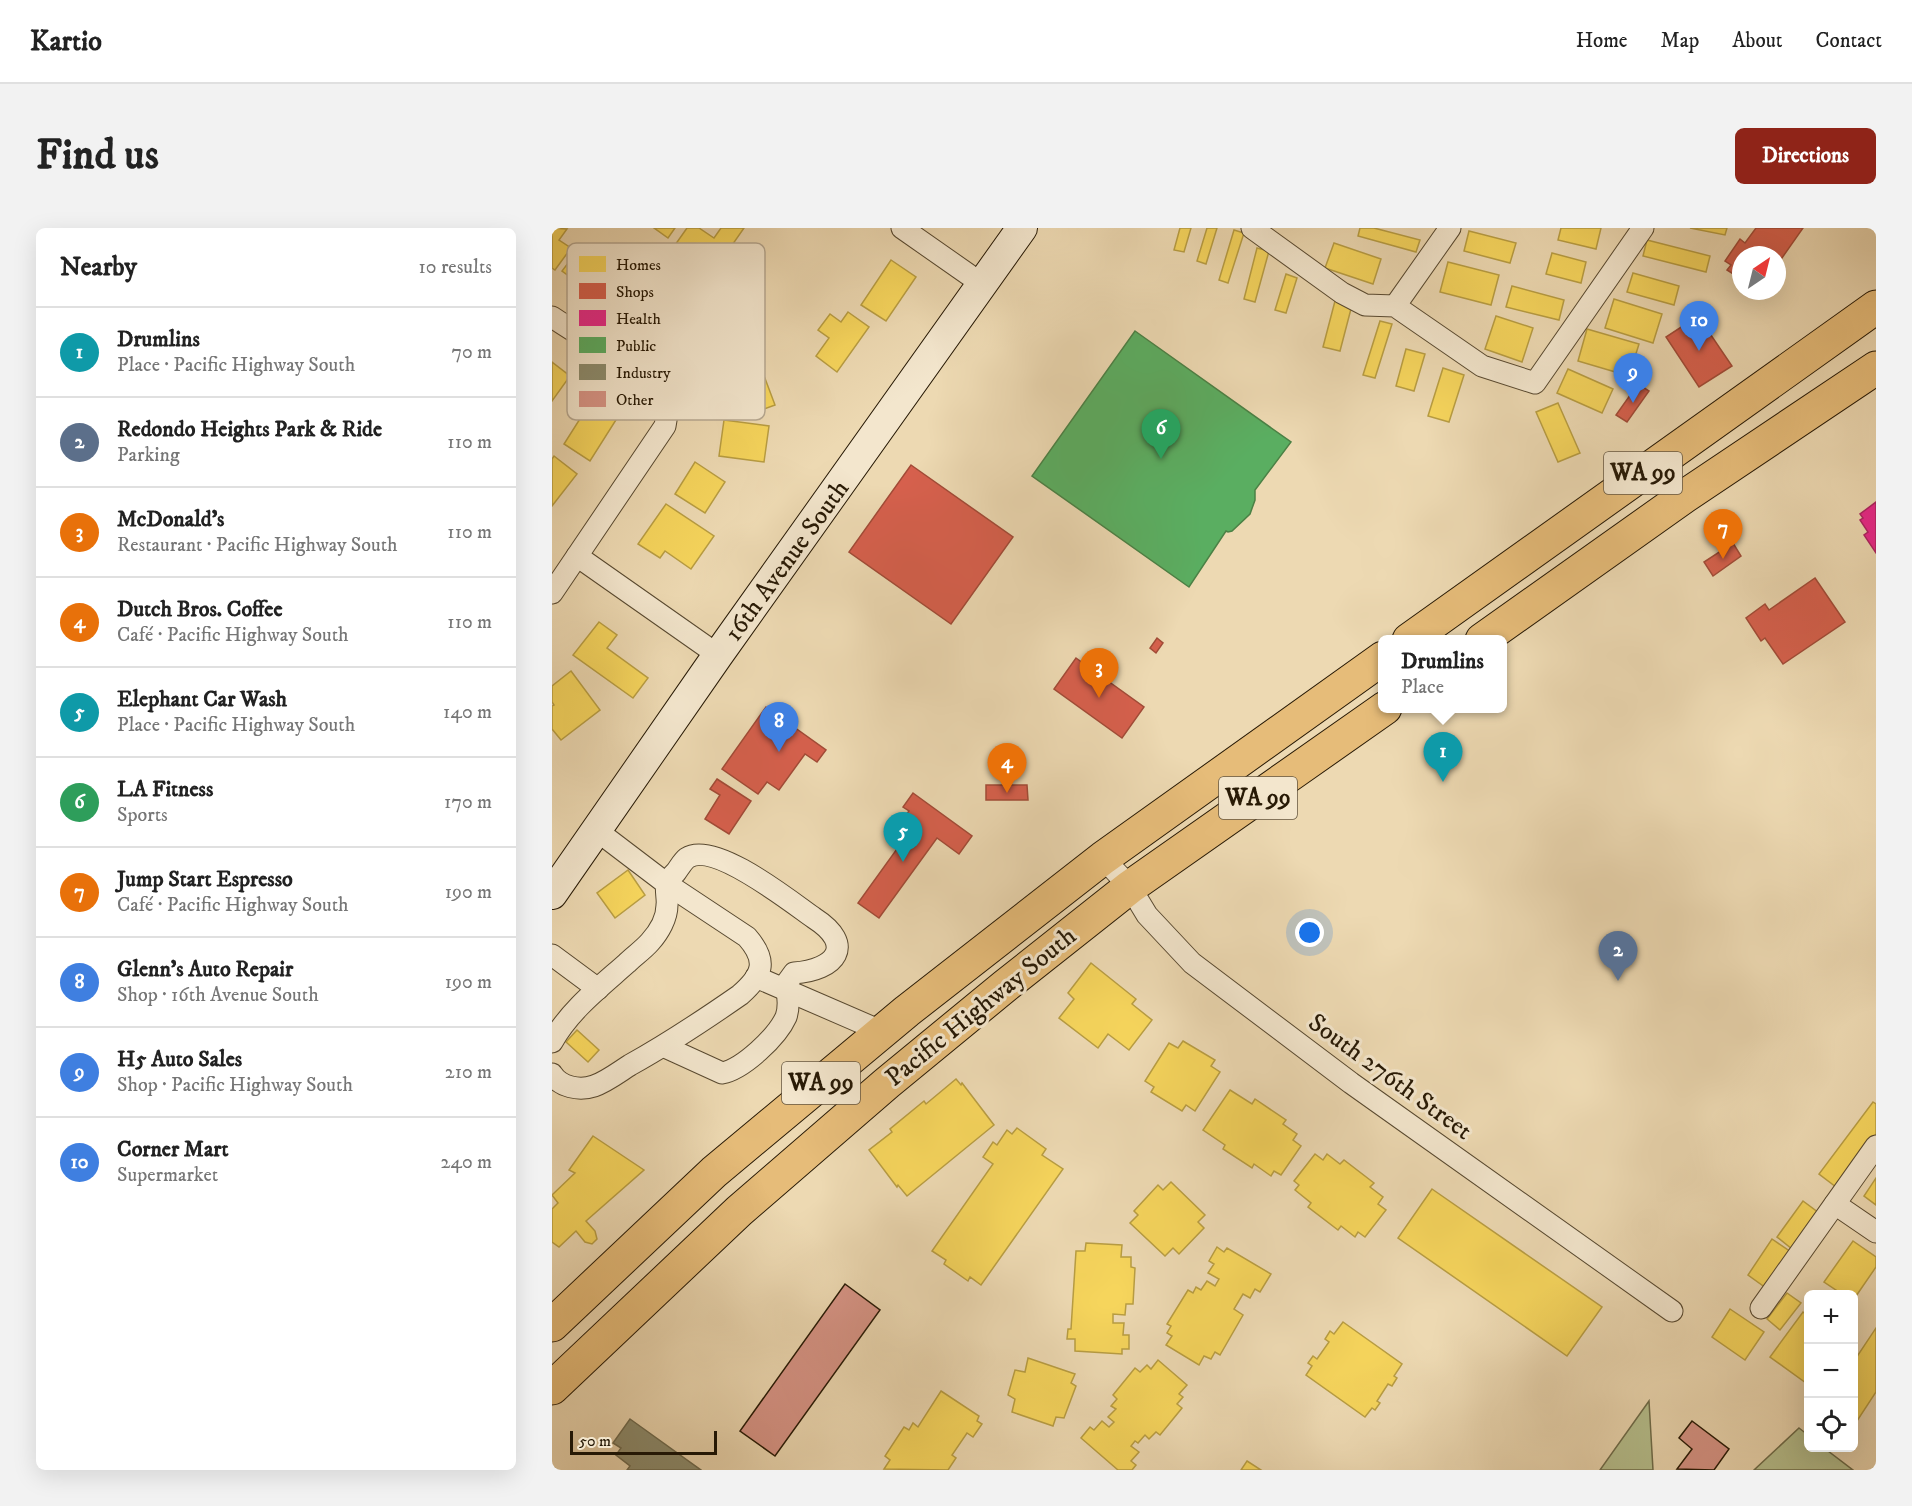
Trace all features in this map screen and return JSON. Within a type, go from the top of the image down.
[{"type":"main road","name":"16th Avenue South","points":[[552,894],[718,655],[798,546],[1022,228]]},
{"type":"main road","name":"WA 99","points":[[1415,635],[1876,307]]},
{"type":"main road","name":"WA 99","points":[[1488,635],[1685,496],[1876,368]]},
{"type":"main road","name":"Pacific Highway South","points":[[552,1325],[714,1172],[883,1032],[1103,858],[1378,662]]},
{"type":"main road","name":"Pacific Highway South","points":[[552,1388],[749,1202],[887,1083],[1005,986],[1130,887],[1378,713]]},
{"type":"street","points":[[902,228],[982,284]]},
{"type":"street","points":[[1395,306],[1450,228]]},
{"type":"street","points":[[1260,231],[1350,297],[1365,304],[1395,306],[1482,366],[1535,383],[1643,228]]},
{"type":"street","points":[[552,317],[567,327]]},
{"type":"street","points":[[552,593],[665,426],[666,420]]},
{"type":"street","points":[[577,556],[718,655]]},
{"type":"street","points":[[552,1074],[563,1084],[578,1088],[594,1086],[665,1047],[740,995],[761,969],[761,957],[757,948],[747,937],[667,884],[596,830]]},
{"type":"street","points":[[650,942],[663,922],[668,909],[667,884],[687,858],[697,855],[712,857],[747,872],[828,927],[837,948],[835,959],[827,965],[810,972],[794,974],[786,984],[789,1006],[782,1024],[744,1063],[730,1072],[714,1071],[665,1047]]},
{"type":"street","name":"South 276th Street","points":[[1103,858],[1130,887],[1147,915],[1192,963],[1360,1090],[1672,1311]]},
{"type":"street","points":[[552,1042],[566,1022],[598,989],[683,910],[699,906]]},
{"type":"street","points":[[552,955],[598,989]]},
{"type":"street","points":[[756,977],[883,1032]]},
{"type":"street","points":[[1761,1308],[1876,1146]]},
{"type":"street","points":[[1835,1204],[1876,1232]]},
{"type":"green space","points":[[1649,1401],[1653,1470],[1600,1470]]},
{"type":"green space","points":[[1799,1428],[1804,1432],[1804,1452],[1829,1452],[1853,1470],[1754,1470]]},
{"type":"building: Homes","points":[[552,228],[567,229],[559,240],[567,245],[567,254],[555,270],[552,268]]},
{"type":"building: Homes","points":[[654,228],[675,228],[668,238]]},
{"type":"building: Homes","points":[[687,228],[699,228],[714,238],[721,228],[744,228],[734,243],[676,243]]},
{"type":"building: Homes","points":[[1180,228],[1191,228],[1184,252],[1174,250]]},
{"type":"building: Homes","points":[[1207,228],[1217,228],[1206,264],[1197,261]]},
{"type":"building: Homes","points":[[1360,228],[1374,228],[1420,240],[1416,252],[1358,236]]},
{"type":"building: Homes","points":[[1561,228],[1601,228],[1596,249],[1558,240]]},
{"type":"building: Homes","points":[[1690,228],[1727,228],[1725,235]]},
{"type":"building: Homes","points":[[1234,230],[1244,233],[1228,283],[1219,280]]},
{"type":"building: Homes","points":[[1469,231],[1516,243],[1510,263],[1464,251]]},
{"type":"building: Homes","points":[[1647,240],[1710,256],[1706,272],[1643,256]]},
{"type":"building: Homes","points":[[1334,243],[1381,259],[1373,284],[1325,268]]},
{"type":"building: Homes","points":[[1257,248],[1269,251],[1255,302],[1244,299]]},
{"type":"building: Homes","points":[[1552,253],[1586,262],[1581,283],[1546,274]]},
{"type":"building: Homes","points":[[891,260],[916,277],[886,321],[861,305]]},
{"type":"building: Homes","points":[[1448,262],[1499,275],[1491,305],[1440,292]]},
{"type":"building: Homes","points":[[567,264],[567,275],[562,271]]},
{"type":"building: Homes","points":[[1633,273],[1679,286],[1674,305],[1627,292]]},
{"type":"building: Homes","points":[[1286,274],[1297,278],[1286,313],[1275,310]]},
{"type":"building: Homes","points":[[1512,286],[1564,300],[1559,320],[1506,307]]},
{"type":"building: Homes","points":[[1614,299],[1662,314],[1653,343],[1605,328]]},
{"type":"building: Homes","points":[[1335,301],[1352,305],[1340,351],[1323,347]]},
{"type":"building: Homes","points":[[848,312],[869,327],[837,372],[816,356],[829,338],[818,330],[830,314],[841,322]]},
{"type":"building: Homes","points":[[1496,316],[1533,328],[1522,362],[1485,349]]},
{"type":"building: Homes","points":[[1380,321],[1392,324],[1375,378],[1363,375]]},
{"type":"building: Homes","points":[[1587,329],[1639,344],[1629,376],[1578,361]]},
{"type":"building: Homes","points":[[1406,349],[1425,354],[1414,391],[1396,386]]},
{"type":"building: Homes","points":[[552,362],[567,374],[567,380],[552,401]]},
{"type":"building: Homes","points":[[1443,368],[1464,375],[1449,422],[1428,416]]},
{"type":"building: Homes","points":[[1568,369],[1613,389],[1602,413],[1557,393]]},
{"type":"building: Homes","points":[[765,378],[775,405],[765,409]]},
{"type":"building: Homes","points":[[1558,403],[1580,453],[1558,462],[1536,412]]},
{"type":"building: Homes","points":[[579,420],[616,420],[590,461],[564,444]]},
{"type":"building: Homes","points":[[724,420],[769,426],[764,462],[719,456]]},
{"type":"building: Homes","points":[[554,456],[577,474],[552,506],[552,459]]},
{"type":"building: Homes","points":[[695,462],[725,482],[705,513],[675,494]]},
{"type":"building: Homes","points":[[666,504],[714,536],[691,569],[665,551],[660,558],[638,544]]},
{"type":"building: Homes","points":[[599,622],[617,635],[607,648],[648,678],[633,698],[573,655]]},
{"type":"building: Homes","points":[[571,671],[600,710],[561,740],[552,729],[552,706],[554,705],[552,686]]},
{"type":"building: Homes","points":[[628,870],[645,895],[615,918],[597,893]]},
{"type":"building: Homes","points":[[1091,963],[1136,999],[1132,1004],[1152,1020],[1129,1050],[1108,1034],[1098,1048],[1059,1018],[1074,999],[1068,993]]},
{"type":"building: Homes","points":[[577,1030],[599,1050],[588,1062],[566,1042]]},
{"type":"building: Homes","points":[[1183,1041],[1215,1060],[1211,1066],[1220,1072],[1195,1111],[1186,1105],[1182,1111],[1151,1092],[1154,1087],[1145,1081],[1169,1043],[1178,1048]]},
{"type":"building: Homes","points":[[956,1079],[961,1085],[962,1083],[994,1125],[907,1196],[898,1185],[897,1187],[869,1150],[892,1132],[890,1129],[924,1101],[926,1104]]},
{"type":"building: Homes","points":[[1230,1090],[1252,1104],[1255,1099],[1286,1120],[1283,1124],[1297,1134],[1293,1140],[1301,1146],[1281,1175],[1274,1171],[1271,1176],[1254,1164],[1252,1168],[1223,1149],[1225,1145],[1203,1130]]},
{"type":"building: Homes","points":[[1873,1102],[1876,1104],[1876,1134],[1836,1187],[1819,1174]]},
{"type":"building: Homes","points":[[1017,1128],[1046,1149],[1042,1155],[1063,1169],[981,1285],[970,1277],[968,1281],[944,1264],[946,1260],[932,1251],[993,1164],[983,1157],[993,1142],[997,1145],[1007,1130],[1012,1134]]},
{"type":"building: Homes","points":[[593,1136],[644,1170],[586,1221],[595,1231],[597,1239],[592,1244],[585,1242],[576,1231],[559,1247],[552,1242],[552,1209],[558,1203],[552,1195],[575,1173],[569,1170]]},
{"type":"building: Homes","points":[[1315,1154],[1323,1160],[1327,1154],[1340,1164],[1344,1160],[1374,1183],[1370,1187],[1383,1197],[1378,1204],[1386,1210],[1365,1237],[1358,1232],[1355,1237],[1341,1226],[1338,1230],[1308,1207],[1311,1203],[1295,1190],[1299,1185],[1294,1181]]},
{"type":"building: Homes","points":[[1876,1178],[1876,1205],[1864,1196]]},
{"type":"building: Homes","points":[[1171,1182],[1205,1215],[1198,1222],[1204,1228],[1179,1254],[1173,1248],[1165,1256],[1130,1223],[1138,1215],[1134,1211],[1158,1185],[1163,1190]]},
{"type":"building: Homes","points":[[1432,1189],[1602,1307],[1567,1356],[1398,1238]]},
{"type":"building: Homes","points":[[1803,1201],[1819,1213],[1792,1249],[1777,1237]]},
{"type":"building: Homes","points":[[1772,1239],[1791,1252],[1766,1288],[1748,1275]]},
{"type":"building: Homes","points":[[1853,1241],[1876,1257],[1876,1267],[1858,1293],[1858,1290],[1836,1290],[1824,1282]]},
{"type":"building: Homes","points":[[1086,1243],[1122,1245],[1121,1257],[1131,1257],[1131,1267],[1135,1268],[1133,1304],[1126,1304],[1125,1315],[1113,1314],[1113,1323],[1124,1323],[1123,1335],[1129,1335],[1129,1349],[1122,1349],[1122,1354],[1075,1351],[1075,1339],[1067,1339],[1068,1329],[1071,1329],[1076,1251],[1085,1251]]},
{"type":"building: Homes","points":[[1217,1247],[1224,1252],[1227,1248],[1271,1274],[1260,1292],[1255,1289],[1250,1298],[1243,1294],[1234,1309],[1243,1315],[1220,1355],[1215,1352],[1211,1359],[1204,1356],[1199,1365],[1166,1345],[1172,1336],[1167,1333],[1171,1326],[1167,1324],[1188,1290],[1193,1293],[1196,1287],[1201,1290],[1207,1281],[1215,1286],[1219,1279],[1208,1273],[1214,1264],[1209,1261]]},
{"type":"building: Homes","points":[[1787,1293],[1801,1303],[1780,1330],[1767,1319]]},
{"type":"building: Homes","points":[[1730,1309],[1764,1332],[1745,1360],[1712,1337]]},
{"type":"building: Homes","points":[[1803,1312],[1804,1382],[1770,1357]]},
{"type":"building: Homes","points":[[1343,1322],[1402,1364],[1394,1376],[1397,1378],[1392,1386],[1388,1384],[1377,1401],[1380,1403],[1375,1410],[1372,1408],[1365,1417],[1306,1375],[1312,1366],[1308,1363],[1313,1356],[1317,1359],[1329,1342],[1325,1339],[1330,1331],[1334,1334]]},
{"type":"building: Homes","points":[[1876,1328],[1876,1392],[1858,1419],[1858,1398],[1858,1355]]},
{"type":"building: Homes","points":[[1028,1358],[1075,1374],[1071,1383],[1076,1386],[1064,1418],[1056,1417],[1053,1426],[1012,1412],[1015,1399],[1008,1395],[1015,1370],[1025,1372]]},
{"type":"building: Homes","points":[[1158,1360],[1187,1385],[1179,1394],[1183,1397],[1177,1404],[1182,1408],[1160,1435],[1156,1432],[1149,1439],[1145,1435],[1138,1443],[1135,1441],[1131,1446],[1139,1452],[1131,1461],[1136,1465],[1132,1470],[1118,1470],[1081,1438],[1090,1427],[1094,1430],[1102,1421],[1109,1427],[1114,1422],[1108,1417],[1116,1409],[1111,1406],[1117,1399],[1113,1395],[1135,1368],[1140,1372],[1147,1365],[1151,1369]]},
{"type":"building: Homes","points":[[941,1391],[979,1416],[977,1421],[982,1424],[973,1437],[967,1433],[952,1455],[956,1458],[948,1470],[884,1469],[890,1460],[885,1456],[904,1427],[909,1430],[913,1423],[918,1427]]},
{"type":"building: Homes","points":[[1247,1461],[1261,1470],[1241,1470]]},
{"type":"building: Shops","points":[[1756,228],[1803,228],[1786,252],[1786,246],[1735,246],[1740,239],[1745,243]]},
{"type":"building: Shops","points":[[1732,251],[1732,273],[1727,270],[1731,265],[1725,261]]},
{"type":"building: Shops","points":[[1698,316],[1732,366],[1699,387],[1666,337]]},
{"type":"building: Shops","points":[[1638,384],[1649,391],[1627,422],[1616,415]]},
{"type":"building: Shops","points":[[911,465],[1013,537],[951,624],[849,552]]},
{"type":"building: Shops","points":[[1733,543],[1741,556],[1713,576],[1704,562]]},
{"type":"building: Shops","points":[[1815,578],[1845,622],[1783,664],[1765,638],[1761,641],[1746,618],[1765,604],[1769,610]]},
{"type":"building: Shops","points":[[1157,638],[1163,643],[1156,653],[1150,648]]},
{"type":"building: Shops","points":[[1076,658],[1144,707],[1122,738],[1054,689]]},
{"type":"building: Shops","points":[[766,707],[826,750],[817,762],[805,754],[779,790],[767,782],[758,794],[722,769]]},
{"type":"building: Shops","points":[[717,779],[751,801],[729,834],[705,819],[720,795],[710,789]]},
{"type":"building: Shops","points":[[986,785],[1027,785],[1028,800],[986,800]]},
{"type":"building: Shops","points":[[913,793],[972,836],[959,854],[937,838],[879,918],[858,903],[915,824],[904,817],[909,811],[903,807]]},
{"type":"building: Health","points":[[1876,502],[1876,553],[1864,535],[1868,532],[1860,520],[1863,518],[1860,514]]},
{"type":"building: Public","points":[[1135,331],[1291,442],[1255,490],[1255,500],[1250,514],[1232,531],[1226,531],[1189,587],[1032,476]]},
{"type":"building: Industry","points":[[630,1419],[701,1470],[627,1470],[630,1466],[616,1455],[621,1448],[613,1443]]},
{"type":"building: Other","points":[[845,1284],[880,1310],[775,1456],[740,1431]]},
{"type":"building: Other","points":[[1692,1421],[1729,1449],[1714,1470],[1677,1469],[1692,1449],[1679,1438]]},
{"type":"place","name":"Corner Mart","points":[[1699,351]]},
{"type":"place","name":"H5 Auto Sales","points":[[1633,403]]},
{"type":"place","name":"LA Fitness","points":[[1161,459]]},
{"type":"place","name":"Jump Start Espresso","points":[[1723,559]]},
{"type":"place","name":"McDonald's","points":[[1099,698]]},
{"type":"place","name":"Glenn's Auto Repair","points":[[779,752]]},
{"type":"place","name":"Drumlins","points":[[1443,782]]},
{"type":"place","name":"Dutch Bros. Coffee","points":[[1007,793]]},
{"type":"place","name":"Elephant Car Wash","points":[[903,862]]},
{"type":"place","name":"Redondo Heights Park & Ride","points":[[1618,981]]}]
